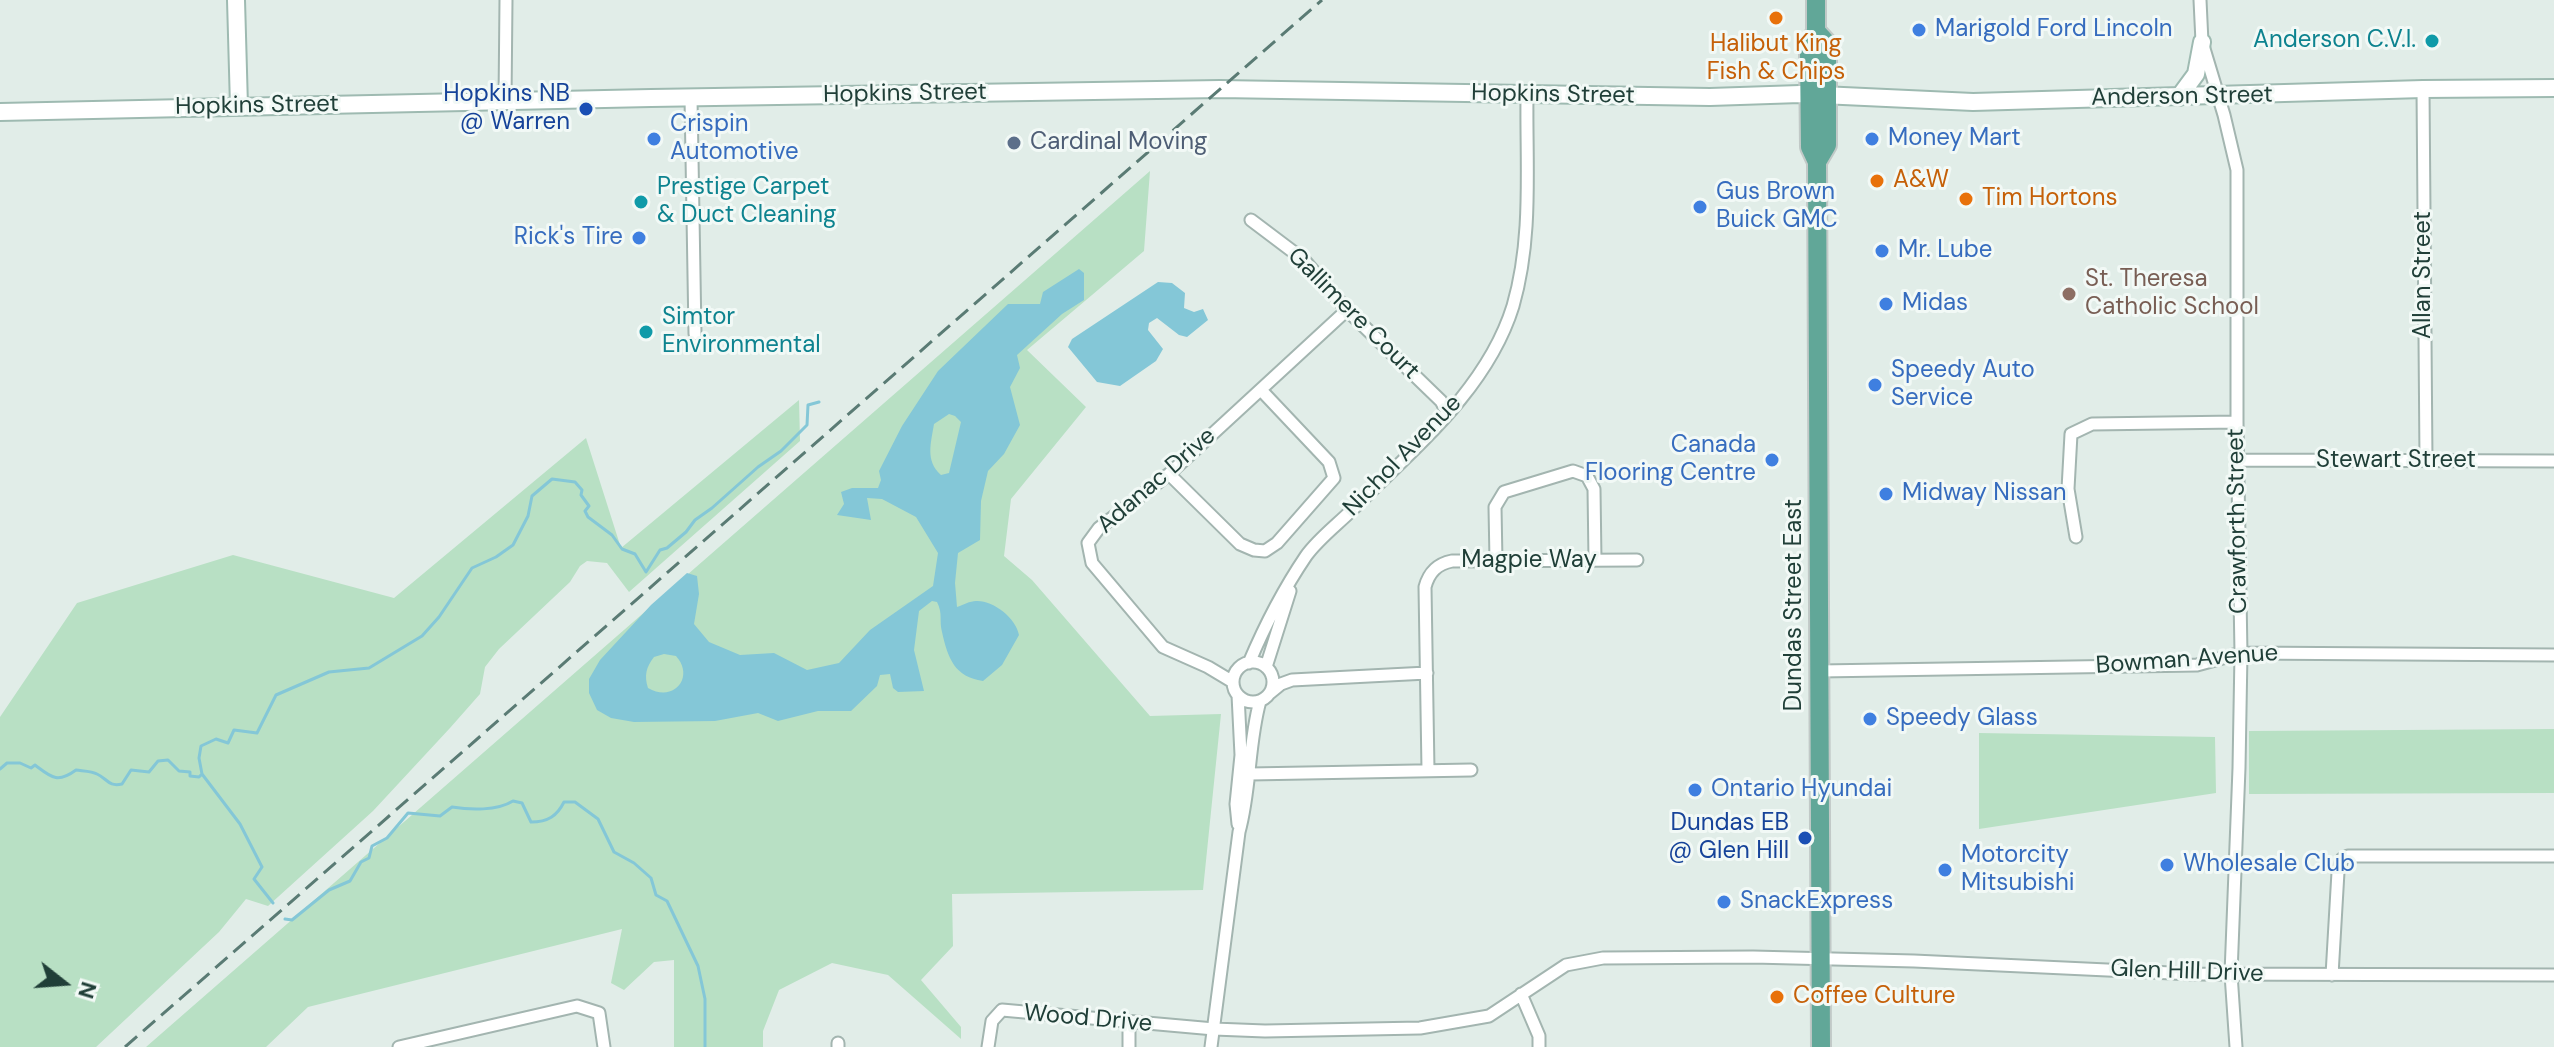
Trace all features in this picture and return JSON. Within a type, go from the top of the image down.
[{"type":"main road","points":[[236,0],[239,106]]},
{"type":"main road","name":"Dundas Street East","points":[[1816,0],[1816,31],[1827,43],[1810,147],[1817,162],[1821,1047]]},
{"type":"main road","points":[[2179,97],[2196,74],[2202,42]]},
{"type":"main road","name":"Anderson Street","points":[[1818,96],[1973,102],[2554,88]]},
{"type":"main road","name":"Hopkins Street","points":[[0,112],[1220,89],[1527,95],[1818,96]]},
{"type":"street","points":[[505,101],[506,0]]},
{"type":"street","name":"Crawforth Street","points":[[2200,0],[2202,42],[2237,170],[2237,460],[2241,653],[2231,974],[2236,1047]]},
{"type":"street","name":"Allan Street","points":[[2423,89],[2426,461]]},
{"type":"street","name":"Nichol Avenue","points":[[1249,663],[1274,607],[1307,555],[1448,414],[1494,351],[1512,309],[1523,265],[1528,214],[1527,95]]},
{"type":"street","points":[[691,98],[695,334]]},
{"type":"street","name":"Gallimere Court","points":[[1251,220],[1304,260],[1347,310],[1441,401],[1448,414]]},
{"type":"street","name":"Adanac Drive","points":[[1235,676],[1163,647],[1092,563],[1088,543],[1099,528],[1169,474],[1347,310]]},
{"type":"street","points":[[1169,474],[1240,544],[1265,551],[1277,543],[1334,478],[1329,462],[1261,390]]},
{"type":"street","points":[[2076,537],[2068,489],[2071,434],[2092,424],[2237,422]]},
{"type":"street","name":"Stewart Street","points":[[2237,460],[2554,461]]},
{"type":"street","points":[[1496,561],[1495,511],[1499,497],[1508,489],[1573,471],[1587,476],[1594,489],[1595,560]]},
{"type":"street","name":"Magpie Way","points":[[1428,770],[1425,587],[1429,575],[1437,566],[1447,562],[1637,560]]},
{"type":"street","name":"Nichol Avenue","points":[[1268,670],[1296,576]]},
{"type":"street","name":"Bowman Avenue","points":[[1820,671],[2197,665],[2241,653],[2554,655]]},
{"type":"street","points":[[1239,832],[1236,804],[1241,755],[1235,676],[1249,663],[1257,663],[1292,680]]},
{"type":"street","points":[[1268,670],[1273,685],[1270,693]]},
{"type":"street","points":[[1238,695],[1248,702],[1260,701],[1281,684],[1292,680],[1427,673]]},
{"type":"street","points":[[1211,1047],[1239,832],[1246,806],[1252,729],[1260,701]]},
{"type":"street","points":[[1250,774],[1471,770]]},
{"type":"street","points":[[2332,975],[2338,872],[2342,859],[2348,856],[2554,856]]},
{"type":"street","name":"Glen Hill Drive","points":[[1521,994],[1566,965],[1603,958],[1821,959],[2231,974],[2554,975]]},
{"type":"street","points":[[1521,994],[1539,1036],[1539,1047]]},
{"type":"street","name":"Wood Drive","points":[[988,1047],[992,1021],[1002,1010],[1214,1029],[1420,1028],[1489,1016],[1521,994]]},
{"type":"street","points":[[399,1047],[577,1006],[599,1013],[604,1047]]},
{"type":"street","points":[[1129,1023],[1129,1047]]},
{"type":"green space","points":[[1150,171],[1144,251],[1027,350],[1086,407],[1011,499],[1004,556],[1032,580],[1150,716],[1221,714],[1203,890],[952,894],[953,946],[921,980],[961,1027],[961,1039],[888,975],[832,963],[779,990],[763,1031],[763,1047],[674,1047],[674,960],[654,962],[624,990],[611,983],[622,929],[308,1007],[266,1047],[146,1047]]},
{"type":"green space","points":[[799,400],[800,441],[629,592],[607,563],[587,561],[580,566],[570,582],[499,649],[485,667],[480,694],[373,811],[268,906],[246,899],[219,932],[96,1047],[0,1047],[0,717],[77,603],[233,555],[394,598],[586,438],[621,548]]},
{"type":"green space","points":[[2554,729],[2554,793],[2249,794],[2249,731]]},
{"type":"green space","points":[[1979,733],[2215,737],[2216,793],[1979,829]]},
{"type":"water","points":[[1079,269],[1084,273],[1084,300],[1062,314],[1017,355],[1020,368],[1010,387],[1020,425],[1004,454],[988,471],[981,501],[980,540],[958,553],[955,583],[957,607],[983,601],[1009,617],[1017,629],[1019,635],[1002,665],[983,681],[959,671],[947,650],[939,606],[932,601],[919,611],[914,650],[924,691],[898,692],[893,688],[890,674],[880,675],[877,686],[851,711],[818,711],[778,721],[758,713],[715,721],[634,722],[611,718],[597,710],[589,693],[589,679],[600,660],[651,605],[687,573],[697,576],[699,594],[694,624],[709,642],[740,655],[774,653],[807,670],[839,663],[870,630],[933,586],[938,553],[916,517],[882,499],[867,498],[871,520],[837,515],[844,504],[841,492],[852,488],[878,488],[881,480],[879,471],[902,426],[938,371],[1008,304],[1040,304],[1043,292]],"holes":[[[949,414],[961,422],[949,473],[941,475],[933,464],[931,445],[934,424]],[[664,654],[676,656],[681,664],[682,679],[673,690],[657,692],[648,688],[646,672],[654,657]]]},
{"type":"water","points":[[1158,282],[1172,283],[1185,293],[1184,308],[1194,312],[1203,309],[1208,320],[1187,337],[1179,335],[1157,318],[1149,323],[1148,330],[1163,349],[1156,361],[1120,386],[1097,382],[1068,347],[1072,339]]},
{"type":"waterway","points":[[0,769],[7,763],[20,763],[31,768],[35,765],[50,776],[59,778],[76,770],[87,771],[117,785],[122,784],[131,770],[149,772],[158,761],[168,760],[179,771],[199,777],[202,774],[199,758],[201,746],[216,739],[228,743],[234,730],[257,733],[276,695],[329,672],[369,668],[422,636],[439,617],[472,568],[513,545],[528,516],[532,496],[552,479],[575,482],[589,506],[585,511],[588,517],[612,535],[622,549],[635,554],[646,572],[660,550],[667,548],[695,520],[781,451],[807,425],[808,405],[819,402]]},
{"type":"waterway","points":[[202,774],[240,824],[262,867],[254,879],[273,903]]},
{"type":"waterway","points":[[285,919],[292,920],[329,890],[350,881],[361,862],[369,858],[372,846],[387,838],[408,813],[440,816],[452,807],[491,808],[513,801],[522,803],[531,822],[537,822],[551,817],[564,802],[575,802],[598,819],[614,852],[634,863],[651,878],[656,895],[667,901],[698,966],[705,999],[705,1047]]},
{"type":"railway","points":[[125,1047],[1322,0]]},
{"type":"place","name":"Halibut King Fish & Chips","points":[[1776,18]]},
{"type":"place","name":"Marigold Ford Lincoln","points":[[1919,30]]},
{"type":"place","name":"Anderson C.V.I.","points":[[2432,41]]},
{"type":"place","name":"Hopkins NB @ Warren","points":[[586,109]]},
{"type":"place","name":"Crispin Automotive","points":[[654,139]]},
{"type":"place","name":"Money Mart","points":[[1872,139]]},
{"type":"place","name":"Cardinal Moving","points":[[1014,143]]},
{"type":"place","name":"A&W","points":[[1877,181]]},
{"type":"place","name":"Tim Hortons","points":[[1966,199]]},
{"type":"place","name":"Prestige Carpet & Duct Cleaning","points":[[641,202]]},
{"type":"place","name":"Gus Brown Buick GMC","points":[[1700,207]]},
{"type":"place","name":"Rick's Tire","points":[[639,238]]},
{"type":"place","name":"Mr. Lube","points":[[1882,251]]},
{"type":"place","name":"St. Theresa Catholic School","points":[[2069,294]]},
{"type":"place","name":"Midas","points":[[1886,304]]},
{"type":"place","name":"Simtor Environmental","points":[[646,332]]},
{"type":"place","name":"Speedy Auto Service","points":[[1875,385]]},
{"type":"place","name":"Canada Flooring Centre","points":[[1772,460]]},
{"type":"place","name":"Midway Nissan","points":[[1886,494]]},
{"type":"place","name":"Speedy Glass","points":[[1870,719]]},
{"type":"place","name":"Ontario Hyundai","points":[[1695,790]]},
{"type":"place","name":"Dundas EB @ Glen Hill","points":[[1805,838]]},
{"type":"place","name":"Wholesale Club","points":[[2167,865]]},
{"type":"place","name":"Motorcity Mitsubishi","points":[[1945,870]]},
{"type":"place","name":"SnackExpress","points":[[1724,902]]},
{"type":"place","name":"Coffee Culture","points":[[1777,997]]}]
